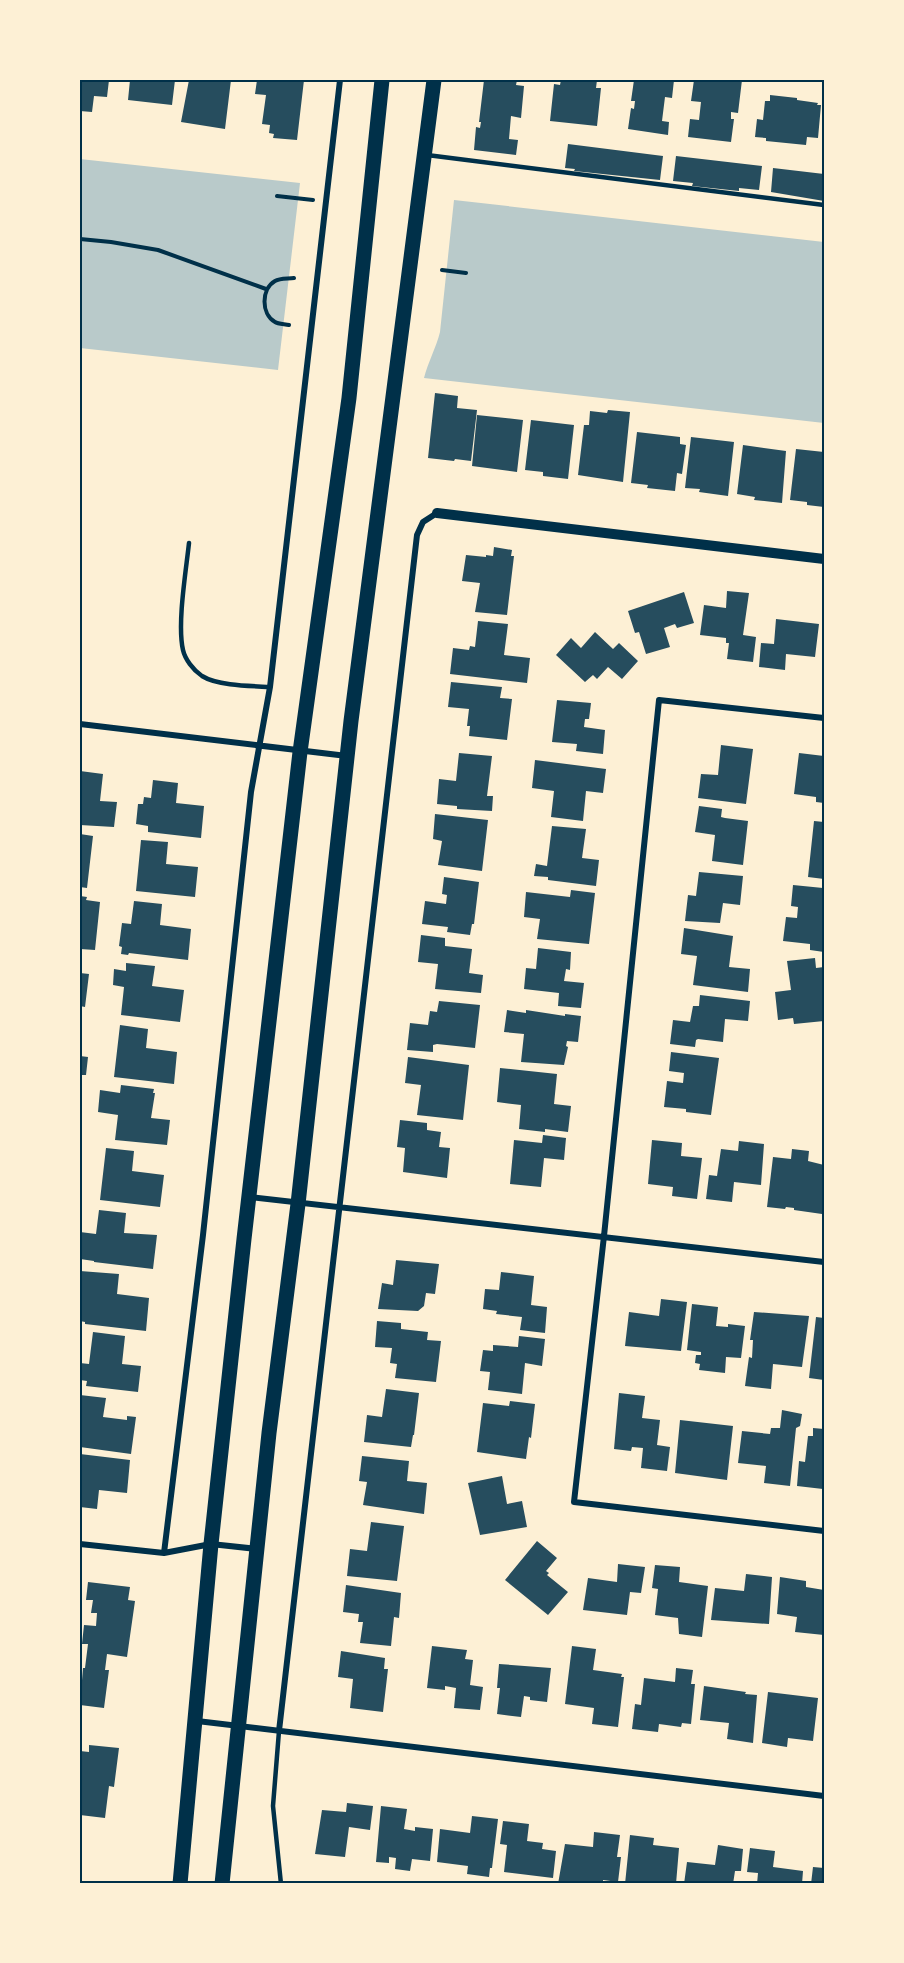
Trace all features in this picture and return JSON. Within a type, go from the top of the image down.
[{"type":"main road","points":[[180,1884],[211,1544],[249,1197],[300,752],[349,398],[382,80]]},
{"type":"main road","points":[[222,1884],[269,1433],[298,1204],[348,756],[434,80]]},
{"type":"street","points":[[164,1553],[204,1223],[251,792],[270,687],[340,80]]},
{"type":"street","points":[[279,1731],[417,534],[423,522],[437,513],[825,559]]},
{"type":"street","points":[[825,718],[659,700],[574,1502],[825,1531]]},
{"type":"street","points":[[80,724],[348,756]]},
{"type":"street","points":[[249,1197],[825,1262]]},
{"type":"street","points":[[80,1544],[164,1553],[211,1544],[257,1549]]},
{"type":"street","points":[[194,1720],[825,1796]]},
{"type":"lane","points":[[424,155],[825,206]]},
{"type":"lane","points":[[189,543],[181,628],[183,651],[190,664],[202,676],[220,682],[270,687]]},
{"type":"lane","points":[[279,1731],[273,1806],[281,1884]]},
{"type":"path","points":[[277,196],[326,201]]},
{"type":"path","points":[[80,239],[158,250],[266,289]]},
{"type":"path","points":[[442,270],[466,273]]},
{"type":"path","points":[[289,325],[275,322],[267,312],[264,299],[266,289],[274,281],[294,278]]},
{"type":"shaded area","points":[[80,159],[300,183],[278,370],[80,348]]},
{"type":"shaded area","points":[[454,200],[824,242],[824,423],[424,378],[440,332]]},
{"type":"building","points":[[80,80],[109,80],[107,97],[94,96],[92,112],[80,111]]},
{"type":"building","points":[[130,80],[175,80],[172,105],[128,100]]},
{"type":"building","points":[[189,80],[231,80],[225,129],[181,122]]},
{"type":"building","points":[[257,80],[304,80],[297,140],[273,138],[274,134],[269,133],[270,125],[262,124],[266,95],[255,94]]},
{"type":"building","points":[[484,80],[517,80],[516,85],[524,86],[521,118],[511,116],[509,139],[518,140],[516,155],[474,150],[476,127],[480,128],[481,122],[479,122]]},
{"type":"building","points":[[561,80],[597,80],[596,88],[601,88],[597,126],[550,121],[554,84],[560,85]]},
{"type":"building","points":[[634,80],[674,80],[672,98],[665,97],[662,121],[669,122],[668,135],[628,129],[631,108],[634,109],[635,101],[631,101]]},
{"type":"building","points":[[694,80],[742,80],[738,113],[731,112],[731,119],[734,119],[731,142],[688,137],[690,119],[699,120],[701,102],[691,101]]},
{"type":"building","points":[[770,95],[797,98],[797,100],[821,105],[818,138],[807,137],[806,145],[766,141],[766,138],[755,137],[757,119],[763,120],[765,101],[770,101]]},
{"type":"building","points":[[568,144],[663,156],[660,180],[574,171],[575,169],[565,168]]},
{"type":"building","points":[[676,156],[762,166],[759,190],[739,188],[739,191],[692,186],[693,183],[673,181]]},
{"type":"building","points":[[773,168],[824,174],[824,201],[771,192]]},
{"type":"building","points":[[435,393],[458,396],[457,408],[477,410],[471,461],[428,458]]},
{"type":"building","points":[[608,410],[630,412],[623,482],[578,475],[584,425],[589,425],[590,411],[607,413]]},
{"type":"building","points":[[477,415],[523,420],[517,472],[472,466]]},
{"type":"building","points":[[531,420],[574,425],[568,479],[543,476],[543,472],[525,470]]},
{"type":"building","points":[[637,432],[680,437],[680,444],[686,445],[682,474],[677,473],[675,491],[647,488],[648,485],[631,483]]},
{"type":"building","points":[[691,437],[734,442],[728,496],[685,488]]},
{"type":"building","points":[[743,445],[786,451],[782,503],[754,500],[755,497],[737,494]]},
{"type":"building","points":[[796,449],[824,452],[824,507],[790,500]]},
{"type":"building","points":[[494,547],[512,550],[511,556],[514,556],[507,615],[475,612],[480,583],[462,581],[466,555],[493,556]]},
{"type":"building","points":[[727,591],[749,593],[743,635],[756,637],[753,662],[727,659],[729,643],[726,643],[726,638],[700,635],[704,605],[726,608]]},
{"type":"building","points":[[684,592],[694,623],[677,628],[675,624],[664,628],[670,647],[646,654],[639,632],[635,633],[628,611]]},
{"type":"building","points":[[776,619],[819,624],[815,657],[786,654],[785,670],[759,667],[761,643],[774,644]]},
{"type":"building","points":[[478,621],[508,624],[504,655],[530,658],[527,683],[450,674],[453,648],[469,650],[470,646],[475,647]]},
{"type":"building","points":[[595,632],[613,649],[619,643],[638,661],[622,679],[608,667],[597,679],[593,675],[585,682],[556,655],[571,638],[581,648]]},
{"type":"building","points":[[451,682],[502,687],[500,698],[512,699],[507,740],[469,736],[470,726],[467,726],[469,709],[448,707]]},
{"type":"building","points":[[557,700],[591,703],[589,719],[585,719],[584,727],[605,730],[603,754],[576,751],[577,744],[552,742]]},
{"type":"building","points":[[721,745],[753,749],[746,804],[698,798],[701,774],[718,775]]},
{"type":"building","points":[[459,753],[492,756],[487,796],[493,796],[492,811],[457,809],[457,806],[437,804],[439,779],[456,781]]},
{"type":"building","points":[[799,753],[824,756],[824,803],[816,802],[816,797],[794,794]]},
{"type":"building","points":[[535,760],[606,769],[603,793],[586,791],[583,821],[551,817],[554,791],[532,788]]},
{"type":"building","points":[[80,771],[103,774],[100,801],[117,802],[114,827],[80,825]]},
{"type":"building","points":[[153,780],[178,783],[176,803],[204,806],[201,838],[148,832],[148,826],[136,824],[138,804],[143,804],[144,797],[151,798]]},
{"type":"building","points":[[699,806],[722,809],[721,817],[748,821],[743,865],[712,861],[715,835],[695,832]]},
{"type":"building","points":[[435,814],[488,820],[482,871],[438,865],[442,841],[433,839]]},
{"type":"building","points":[[814,821],[824,822],[824,879],[808,877]]},
{"type":"building","points":[[552,826],[586,829],[582,858],[599,860],[596,886],[534,876],[536,864],[547,866]]},
{"type":"building","points":[[80,834],[93,836],[87,888],[80,887]]},
{"type":"building","points":[[141,840],[168,842],[166,864],[198,867],[195,897],[136,891]]},
{"type":"building","points":[[699,872],[743,876],[740,905],[723,903],[720,923],[685,921],[688,895],[696,896]]},
{"type":"building","points":[[444,877],[479,882],[474,924],[472,924],[470,935],[447,932],[448,927],[422,924],[425,901],[446,904],[447,895],[442,894]]},
{"type":"building","points":[[793,885],[823,888],[824,952],[810,950],[810,944],[783,941],[786,917],[797,918],[798,907],[791,906]]},
{"type":"building","points":[[571,890],[595,893],[589,944],[537,939],[540,919],[524,917],[526,892],[570,897]]},
{"type":"building","points":[[80,896],[87,897],[86,900],[100,902],[95,950],[80,949]]},
{"type":"building","points":[[134,901],[162,904],[160,925],[191,929],[188,960],[121,954],[122,947],[119,946],[122,923],[131,924]]},
{"type":"building","points":[[684,928],[733,936],[729,967],[750,969],[748,992],[693,985],[697,956],[681,954]]},
{"type":"building","points":[[421,935],[445,938],[445,946],[472,949],[469,973],[483,975],[481,993],[435,989],[438,964],[418,962]]},
{"type":"building","points":[[538,948],[571,952],[570,970],[566,969],[564,981],[584,983],[581,1008],[558,1006],[559,993],[524,989],[526,968],[536,969]]},
{"type":"building","points":[[815,958],[816,968],[824,967],[824,1021],[794,1024],[793,1018],[778,1020],[775,992],[791,990],[787,961]]},
{"type":"building","points":[[126,963],[155,966],[152,986],[184,990],[180,1022],[121,1015],[124,987],[113,985],[114,969],[126,971]]},
{"type":"building","points":[[80,973],[89,974],[85,1007],[80,1006]]},
{"type":"building","points":[[700,995],[750,1001],[748,1021],[725,1019],[723,1042],[698,1039],[695,1047],[670,1044],[673,1020],[690,1022],[693,1006],[699,1006]]},
{"type":"building","points":[[439,1001],[480,1005],[475,1048],[437,1044],[433,1045],[433,1052],[407,1050],[410,1023],[428,1025],[430,1011],[437,1012]]},
{"type":"building","points":[[507,1010],[581,1016],[578,1042],[567,1041],[564,1065],[521,1062],[524,1034],[504,1032]]},
{"type":"building","points":[[120,1025],[148,1029],[146,1048],[177,1052],[174,1084],[114,1077]]},
{"type":"building","points":[[671,1052],[719,1058],[711,1115],[664,1107],[667,1081],[683,1083],[684,1073],[669,1071]]},
{"type":"building","points":[[80,1056],[88,1057],[86,1075],[80,1075]]},
{"type":"building","points":[[408,1057],[469,1065],[463,1120],[417,1115],[421,1085],[405,1083]]},
{"type":"building","points":[[500,1068],[557,1074],[554,1104],[571,1106],[568,1132],[519,1129],[521,1105],[497,1102]]},
{"type":"building","points":[[121,1085],[154,1089],[151,1118],[170,1120],[167,1145],[115,1140],[118,1115],[98,1112],[100,1090],[120,1093]]},
{"type":"building","points":[[400,1120],[427,1123],[427,1130],[441,1132],[439,1147],[450,1148],[447,1178],[403,1172],[405,1148],[397,1147]]},
{"type":"building","points":[[543,1135],[566,1138],[564,1160],[544,1158],[541,1187],[510,1184],[514,1140],[542,1143]]},
{"type":"building","points":[[652,1140],[682,1143],[681,1156],[702,1158],[697,1199],[672,1196],[673,1187],[648,1184]]},
{"type":"building","points":[[739,1141],[764,1144],[761,1185],[734,1182],[732,1202],[706,1199],[709,1175],[717,1176],[721,1149],[738,1151]]},
{"type":"building","points":[[106,1148],[134,1151],[132,1171],[164,1175],[160,1207],[100,1200]]},
{"type":"building","points":[[792,1149],[809,1151],[808,1161],[824,1165],[822,1214],[794,1210],[794,1208],[767,1207],[773,1157],[791,1159]]},
{"type":"building","points":[[99,1210],[126,1213],[124,1233],[157,1235],[153,1269],[80,1259],[80,1232],[96,1234]]},
{"type":"building","points":[[396,1260],[439,1264],[435,1294],[426,1293],[424,1306],[418,1311],[378,1309],[382,1283],[393,1285]]},
{"type":"building","points":[[80,1271],[119,1274],[117,1294],[149,1298],[146,1331],[85,1324],[80,1321]]},
{"type":"building","points":[[501,1272],[534,1276],[531,1305],[547,1307],[545,1333],[520,1330],[522,1317],[496,1314],[497,1311],[483,1309],[485,1289],[499,1290]]},
{"type":"building","points":[[661,1299],[687,1302],[681,1351],[625,1346],[629,1312],[659,1316]]},
{"type":"building","points":[[692,1304],[718,1307],[716,1326],[728,1327],[728,1324],[745,1326],[741,1358],[726,1357],[725,1373],[699,1370],[700,1364],[695,1363],[696,1355],[701,1355],[701,1352],[687,1350]]},
{"type":"building","points":[[754,1312],[809,1316],[802,1367],[773,1364],[771,1389],[745,1386],[749,1357],[752,1358],[753,1340],[750,1340]]},
{"type":"building","points":[[816,1317],[824,1318],[824,1380],[809,1378]]},
{"type":"building","points":[[377,1321],[401,1323],[401,1329],[428,1332],[427,1340],[441,1341],[436,1382],[395,1378],[397,1364],[390,1363],[392,1348],[375,1347]]},
{"type":"building","points":[[93,1332],[125,1336],[122,1364],[141,1366],[138,1392],[86,1386],[87,1381],[80,1380],[80,1363],[89,1364]]},
{"type":"building","points":[[519,1336],[545,1339],[542,1366],[525,1363],[522,1394],[488,1390],[490,1372],[480,1371],[483,1350],[493,1351],[493,1345],[518,1347]]},
{"type":"building","points":[[386,1389],[419,1393],[411,1447],[364,1442],[367,1415],[382,1417]]},
{"type":"building","points":[[619,1393],[645,1396],[642,1418],[660,1420],[657,1445],[670,1447],[667,1471],[641,1468],[643,1448],[632,1447],[631,1451],[614,1449]]},
{"type":"building","points":[[80,1395],[106,1398],[103,1417],[127,1420],[127,1416],[136,1417],[131,1454],[80,1447]]},
{"type":"building","points":[[510,1401],[535,1404],[526,1459],[477,1452],[483,1403],[509,1406]]},
{"type":"building","points":[[782,1410],[802,1414],[800,1426],[796,1428],[790,1486],[764,1483],[766,1466],[738,1463],[742,1431],[770,1434],[771,1428],[780,1428]]},
{"type":"building","points":[[680,1420],[733,1426],[727,1480],[675,1473]]},
{"type":"building","points":[[813,1428],[824,1429],[823,1489],[797,1486],[799,1461],[805,1462],[808,1436],[813,1436]]},
{"type":"building","points":[[80,1454],[130,1460],[127,1493],[99,1490],[97,1509],[80,1507]]},
{"type":"building","points":[[362,1456],[409,1461],[407,1481],[427,1483],[424,1514],[363,1505],[367,1482],[359,1481]]},
{"type":"building","points":[[502,1476],[507,1504],[522,1501],[527,1527],[480,1535],[468,1483]]},
{"type":"building","points":[[371,1522],[404,1526],[397,1581],[347,1576],[350,1549],[367,1551]]},
{"type":"building","points":[[537,1541],[557,1558],[546,1571],[549,1573],[547,1575],[568,1592],[548,1615],[505,1580]]},
{"type":"building","points":[[618,1564],[645,1567],[641,1593],[630,1592],[627,1615],[583,1610],[588,1578],[617,1582]]},
{"type":"building","points":[[655,1565],[680,1567],[679,1582],[708,1586],[702,1637],[679,1634],[678,1618],[655,1615],[658,1589],[652,1588]]},
{"type":"building","points":[[746,1574],[772,1577],[769,1624],[711,1620],[715,1588],[744,1591]]},
{"type":"building","points":[[780,1577],[806,1581],[806,1587],[824,1590],[824,1635],[795,1632],[797,1617],[777,1614]]},
{"type":"building","points":[[88,1582],[130,1587],[128,1600],[135,1601],[127,1657],[107,1654],[105,1670],[109,1670],[104,1708],[80,1705],[83,1668],[85,1668],[88,1644],[82,1644],[84,1625],[96,1626],[97,1613],[91,1613],[93,1600],[86,1600]]},
{"type":"building","points":[[346,1585],[401,1593],[399,1618],[394,1617],[391,1646],[360,1643],[363,1622],[358,1622],[359,1614],[343,1612]]},
{"type":"building","points":[[432,1646],[467,1650],[465,1659],[473,1660],[470,1685],[483,1687],[480,1710],[454,1708],[456,1688],[445,1686],[445,1690],[427,1688]]},
{"type":"building","points":[[572,1646],[596,1649],[593,1670],[622,1674],[621,1677],[624,1677],[618,1727],[592,1724],[594,1708],[565,1704]]},
{"type":"building","points":[[341,1651],[385,1658],[384,1669],[388,1669],[383,1712],[350,1708],[353,1679],[338,1677]]},
{"type":"building","points":[[499,1664],[551,1668],[547,1702],[530,1700],[530,1697],[524,1696],[521,1717],[497,1714],[500,1688],[497,1688]]},
{"type":"building","points":[[676,1668],[693,1670],[691,1684],[695,1684],[691,1724],[682,1723],[681,1727],[659,1724],[658,1732],[632,1729],[635,1704],[641,1705],[644,1678],[675,1682]]},
{"type":"building","points":[[704,1686],[757,1695],[753,1743],[727,1739],[729,1723],[700,1720]]},
{"type":"building","points":[[768,1692],[818,1698],[813,1741],[788,1738],[787,1747],[762,1743]]},
{"type":"building","points":[[89,1745],[119,1748],[114,1787],[109,1786],[105,1818],[80,1815],[80,1751],[89,1752]]},
{"type":"building","points":[[347,1803],[373,1806],[370,1830],[349,1827],[345,1857],[315,1854],[322,1810],[346,1812]]},
{"type":"building","points":[[381,1806],[407,1809],[404,1829],[415,1831],[415,1827],[433,1829],[430,1861],[412,1859],[410,1871],[395,1869],[396,1858],[389,1857],[389,1863],[376,1862]]},
{"type":"building","points":[[472,1816],[498,1819],[489,1877],[467,1874],[468,1866],[437,1862],[440,1829],[470,1833]]},
{"type":"building","points":[[503,1821],[529,1824],[527,1841],[543,1843],[542,1849],[556,1851],[553,1878],[504,1872],[507,1845],[500,1844]]},
{"type":"building","points":[[594,1832],[620,1835],[617,1857],[621,1857],[618,1882],[603,1880],[603,1882],[594,1881],[594,1884],[558,1884],[565,1844],[593,1847]]},
{"type":"building","points":[[630,1835],[654,1838],[653,1845],[679,1848],[676,1884],[625,1884]]},
{"type":"building","points":[[718,1845],[743,1849],[741,1871],[735,1871],[733,1884],[684,1884],[687,1862],[715,1865]]},
{"type":"building","points":[[750,1848],[775,1851],[773,1867],[803,1871],[802,1884],[757,1884],[758,1873],[747,1872]]},
{"type":"building","points":[[813,1867],[824,1868],[824,1884],[811,1884]]}]
